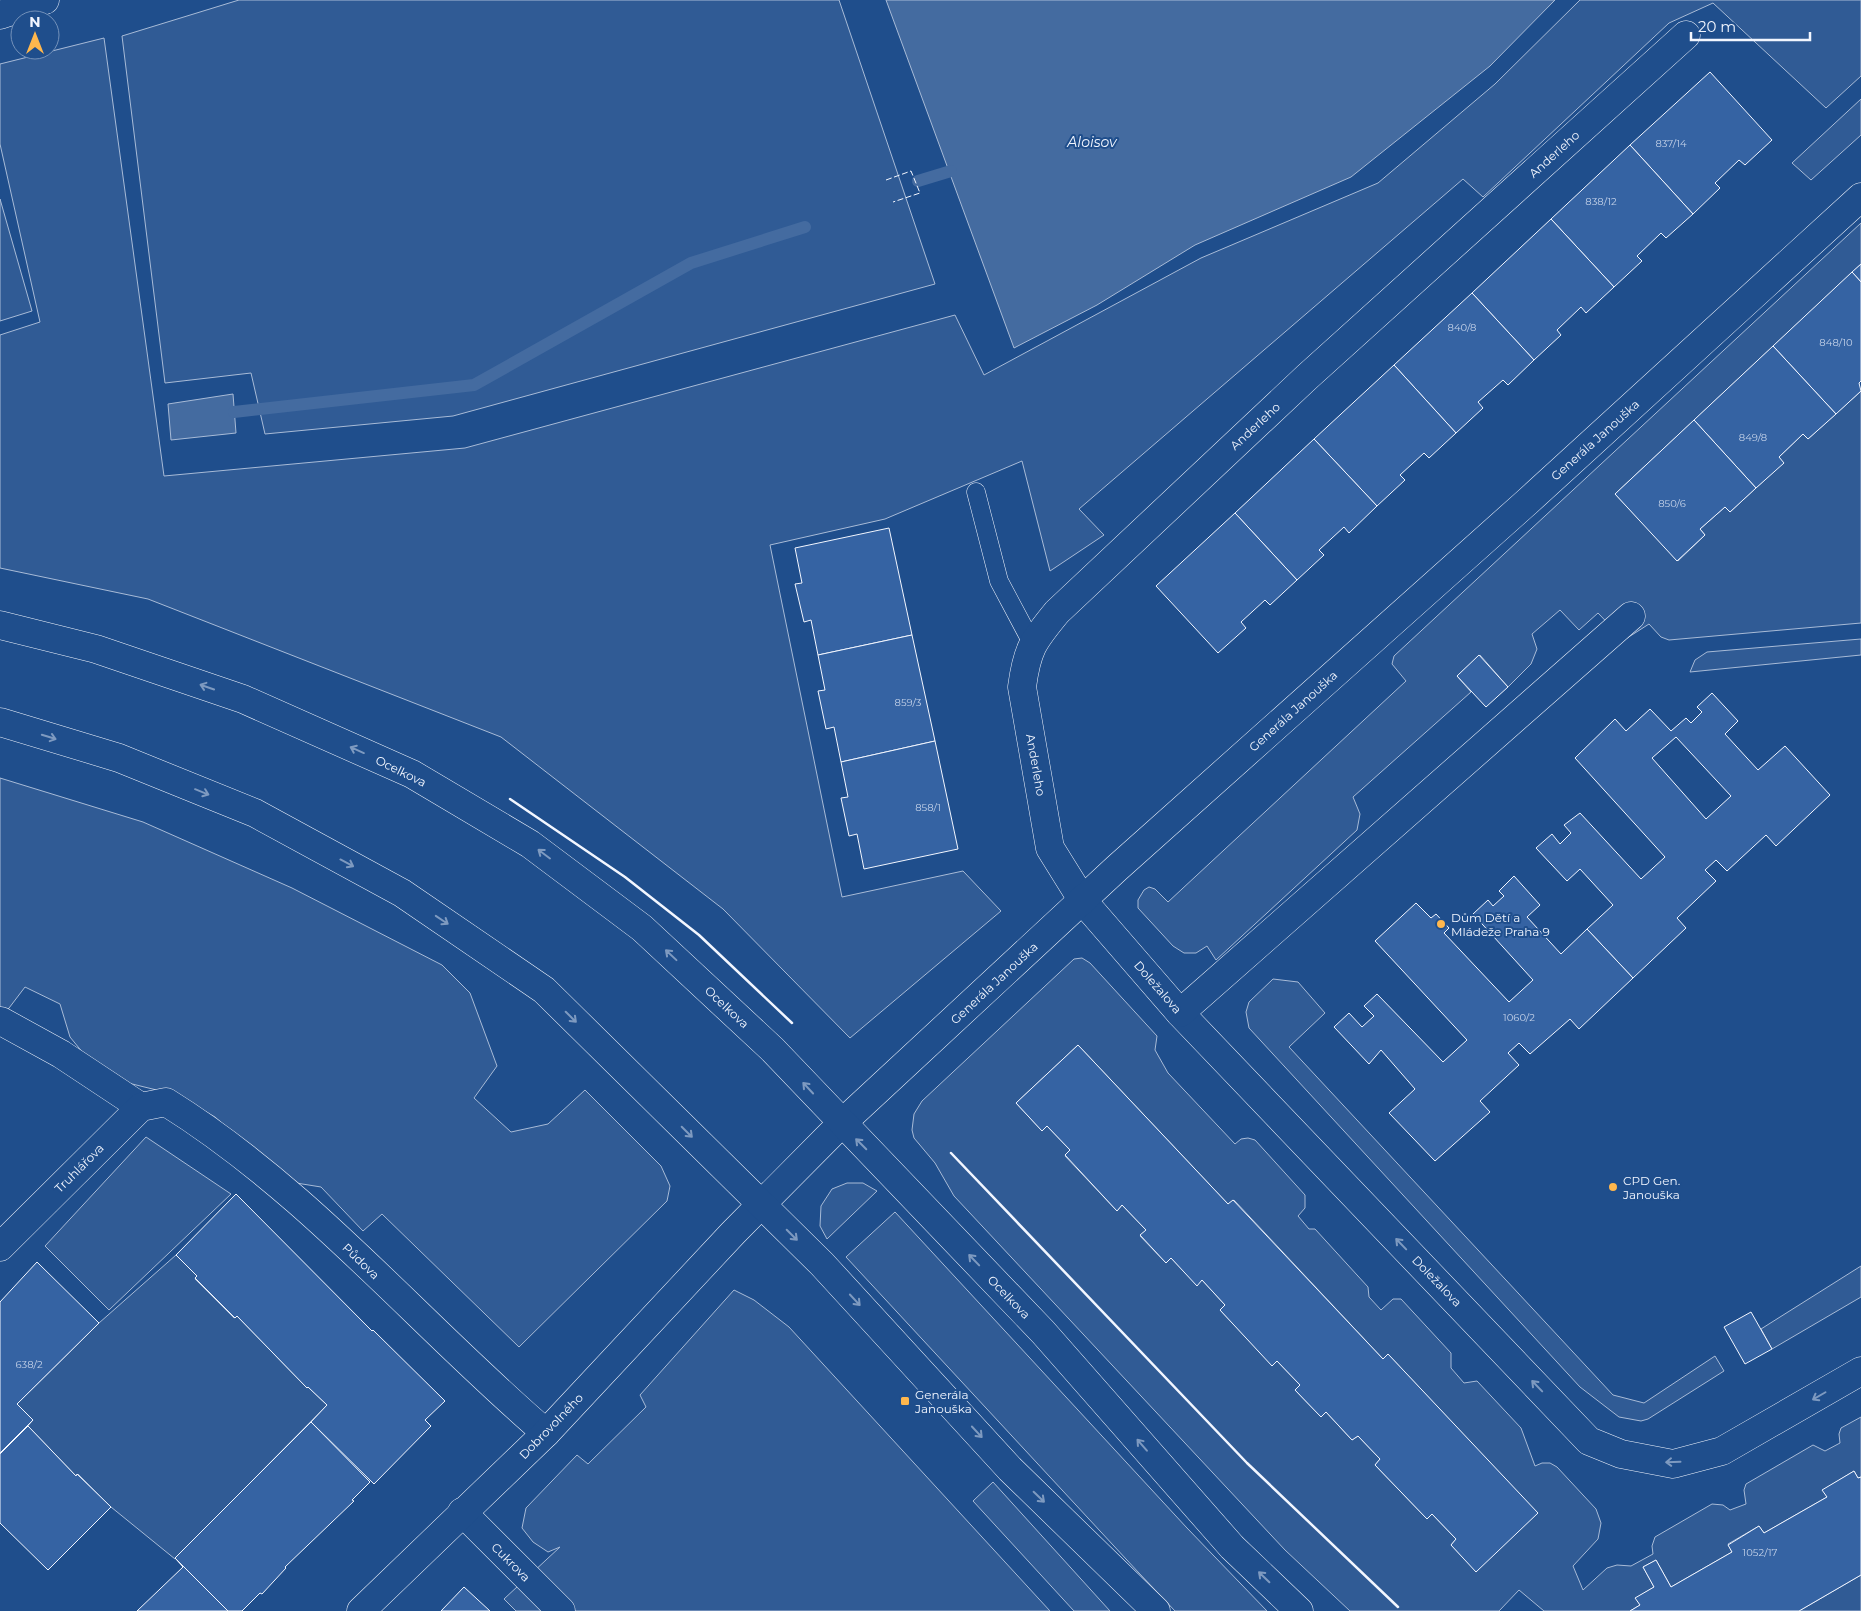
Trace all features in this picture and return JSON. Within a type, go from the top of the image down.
[{"type":"street","points":[[0,16],[45,0]]},
{"type":"street","name":"Anderleho","points":[[1083,901],[1050,848],[1022,687],[1024,668],[1032,643],[1057,612],[1307,377],[1686,35]]},
{"type":"street","name":"Generála Janouška","points":[[733,1233],[841,1124],[1083,901],[1528,502],[1861,197]]},
{"type":"street","points":[[1180,1013],[1631,616]]},
{"type":"street","name":"Ocelkova","points":[[0,624],[96,649],[243,699],[412,774],[530,844],[642,928],[772,1049],[841,1124],[1043,1332],[1232,1547],[1299,1611]]},
{"type":"street","points":[[0,722],[119,758],[255,813],[402,892],[544,990],[829,1272],[1010,1468],[1156,1611]]},
{"type":"street","name":"Doležalova","points":[[1083,901],[1180,1013],[1589,1441],[1620,1454],[1673,1464],[1681,1462],[1722,1451],[1861,1371]]},
{"type":"street","name":"Půdova","points":[[1,1021],[154,1104],[209,1129],[290,1194],[493,1387],[546,1433]]},
{"type":"street","name":"Truhlářova","points":[[0,1247],[154,1104]]},
{"type":"street","name":"Dobrovolného","points":[[361,1611],[546,1433],[733,1233]]},
{"type":"street","name":"Cukrova","points":[[462,1512],[561,1611]]},
{"type":"lane","points":[[976,492],[998,582],[1032,643]]},
{"type":"shaded area","points":[[239,0],[839,0],[935,284],[453,416],[265,434],[251,373],[165,383],[122,36]]},
{"type":"shaded area","points":[[1580,0],[1861,0],[1861,76],[1826,108],[1713,3],[1669,23],[1483,197],[1463,179],[1079,509],[1104,535],[1050,571],[1022,461],[885,519],[770,545],[842,897],[963,871],[1001,911],[850,1038],[723,909],[501,737],[148,599],[0,568],[0,335],[40,322],[0,144],[0,64],[16,60],[60,60],[60,49],[104,38],[164,476],[465,448],[955,315],[984,375],[1201,258],[1378,183],[1495,84]]},
{"type":"shaded area","points":[[1861,99],[1861,135],[1811,180],[1792,163]]},
{"type":"shaded area","points":[[0,199],[32,311],[0,321]]},
{"type":"shaded area","points":[[1861,223],[1861,264],[1615,494],[1678,561],[1705,535],[1700,529],[1725,507],[1730,512],[1783,463],[1779,457],[1803,434],[1808,439],[1861,391],[1861,623],[1669,640],[1661,637],[1649,624],[1624,640],[1598,613],[1579,630],[1560,610],[1532,634],[1537,649],[1531,664],[1508,687],[1480,655],[1457,676],[1471,692],[1353,797],[1360,814],[1357,830],[1216,960],[1207,946],[1196,953],[1184,953],[1173,946],[1138,908],[1138,900],[1144,890],[1149,887],[1155,889],[1168,902],[1406,681],[1392,664],[1394,656]]},
{"type":"shaded area","points":[[1861,639],[1861,655],[1690,672],[1695,660],[1707,652]]},
{"type":"shaded area","points":[[0,778],[143,822],[292,888],[442,965],[470,993],[497,1066],[474,1098],[511,1132],[548,1124],[585,1090],[661,1166],[670,1186],[667,1201],[519,1347],[382,1214],[363,1231],[321,1187],[290,1182],[215,1117],[177,1095],[120,1081],[88,1059],[70,1037],[60,1004],[25,987],[6,1012],[0,1031]]},
{"type":"shaded area","points":[[1082,958],[1090,963],[1157,1036],[1155,1050],[1168,1073],[1235,1144],[1241,1139],[1255,1140],[1305,1195],[1305,1208],[1298,1216],[1309,1229],[1315,1229],[1368,1287],[1369,1297],[1381,1310],[1393,1299],[1401,1299],[1451,1353],[1451,1368],[1464,1383],[1477,1381],[1521,1428],[1535,1466],[1542,1463],[1550,1463],[1557,1467],[1596,1509],[1601,1523],[1598,1539],[1573,1566],[1583,1590],[1607,1568],[1617,1565],[1631,1566],[1653,1554],[1652,1546],[1655,1537],[1712,1504],[1723,1505],[1730,1510],[1746,1504],[1744,1490],[1746,1484],[1813,1445],[1825,1451],[1840,1443],[1839,1434],[1841,1428],[1861,1417],[1861,1477],[1858,1478],[1854,1471],[1823,1490],[1827,1497],[1764,1533],[1759,1526],[1728,1544],[1732,1552],[1671,1587],[1656,1560],[1643,1567],[1654,1587],[1636,1598],[1640,1605],[1630,1611],[1544,1611],[1519,1590],[1499,1611],[1350,1611],[1285,1550],[954,1196],[935,1163],[914,1138],[912,1130],[914,1114],[922,1101],[1074,959]],"holes":[[[1078,1045],[1228,1204],[1234,1200],[1383,1359],[1388,1354],[1537,1513],[1476,1571],[1451,1545],[1456,1539],[1432,1514],[1427,1519],[1375,1465],[1380,1459],[1358,1436],[1352,1440],[1326,1412],[1321,1417],[1295,1390],[1300,1385],[1277,1361],[1272,1365],[1220,1310],[1225,1305],[1202,1280],[1197,1285],[1171,1258],[1166,1263],[1140,1236],[1146,1230],[1122,1205],[1117,1211],[1065,1156],[1070,1150],[1047,1126],[1042,1131],[1016,1103]]]},
{"type":"shaded area","points":[[1273,979],[1298,982],[1325,1013],[1289,1047],[1613,1395],[1644,1403],[1715,1356],[1724,1371],[1648,1419],[1641,1421],[1619,1417],[1580,1387],[1249,1028],[1246,1012],[1249,1002]]},
{"type":"shaded area","points":[[146,1137],[231,1194],[109,1310],[45,1246]]},
{"type":"shaded area","points":[[847,1183],[863,1183],[877,1191],[827,1239],[820,1226],[821,1206],[832,1189]]},
{"type":"shaded area","points":[[895,1212],[1187,1528],[1267,1611],[1175,1611],[1139,1573],[846,1257]]},
{"type":"shaded area","points":[[176,1255],[197,1276],[195,1279],[234,1318],[237,1316],[307,1388],[327,1405],[175,1559],[111,1507],[78,1474],[76,1476],[28,1426],[33,1420],[17,1404],[99,1323]]},
{"type":"shaded area","points":[[1861,1266],[1861,1297],[1772,1349],[1761,1329]]},
{"type":"shaded area","points":[[734,1290],[754,1300],[789,1327],[1050,1611],[516,1611],[504,1599],[560,1547],[548,1552],[533,1542],[522,1528],[526,1508],[577,1455],[588,1464],[646,1407],[640,1395]]},
{"type":"shaded area","points":[[993,1482],[1110,1611],[1074,1611],[973,1501]]},
{"type":"shaded area","points":[[1861,1575],[1861,1611],[1799,1611]]},
{"type":"water","name":"Aloisov","points":[[886,0],[1555,0],[1490,66],[1351,177],[1195,245],[1097,305],[1014,348]]},
{"type":"water","points":[[233,394],[236,433],[171,440],[168,404]]},
{"type":"building","points":[[1710,72],[1772,140],[1745,165],[1739,160],[1715,183],[1720,188],[1693,214],[1630,145]]},
{"type":"building","points":[[1630,145],[1693,214],[1666,238],[1661,233],[1637,256],[1642,261],[1614,287],[1551,219]]},
{"type":"building","points":[[1551,219],[1614,287],[1586,313],[1581,307],[1557,330],[1561,335],[1534,360],[1472,293]]},
{"type":"building","points":[[1861,264],[1861,282],[1852,272]]},
{"type":"building","points":[[1852,272],[1861,282],[1861,381],[1859,383],[1861,391],[1836,414],[1773,346]]},
{"type":"building","points":[[1472,293],[1534,360],[1508,385],[1503,380],[1478,402],[1483,408],[1456,433],[1394,365]]},
{"type":"building","points":[[1773,346],[1836,414],[1808,439],[1803,434],[1779,457],[1784,463],[1756,488],[1694,420]]},
{"type":"building","points":[[1394,365],[1456,433],[1429,458],[1424,453],[1400,475],[1405,480],[1377,506],[1314,439]]},
{"type":"building","points":[[1694,420],[1756,488],[1730,512],[1725,507],[1700,529],[1705,535],[1677,561],[1615,494]]},
{"type":"building","points":[[1314,439],[1377,506],[1349,533],[1344,527],[1319,550],[1324,555],[1297,580],[1235,513]]},
{"type":"building","points":[[1235,513],[1297,580],[1270,605],[1265,600],[1241,622],[1246,628],[1218,653],[1156,586]]},
{"type":"building","points":[[889,528],[912,635],[818,655],[811,620],[804,622],[795,584],[802,583],[795,548]]},
{"type":"building","points":[[912,635],[935,741],[841,762],[834,727],[826,729],[818,691],[825,690],[818,655]]},
{"type":"building","points":[[1479,655],[1508,687],[1486,707],[1457,676]]},
{"type":"building","points":[[1712,693],[1738,721],[1725,734],[1758,770],[1785,746],[1830,795],[1776,846],[1766,835],[1727,871],[1716,860],[1705,870],[1716,881],[1677,918],[1686,928],[1633,978],[1587,929],[1613,905],[1580,869],[1567,881],[1536,848],[1552,834],[1560,844],[1571,833],[1564,825],[1580,813],[1641,879],[1665,857],[1575,758],[1615,719],[1626,731],[1650,709],[1671,731],[1686,718],[1691,723],[1702,712],[1697,707]],"holes":[[[1676,737],[1731,796],[1706,819],[1652,758]]]},
{"type":"building","points":[[935,741],[958,849],[864,869],[857,834],[849,836],[841,798],[848,797],[841,762]]},
{"type":"building","points":[[1514,876],[1540,905],[1527,917],[1561,954],[1587,929],[1633,978],[1579,1029],[1570,1019],[1530,1054],[1519,1043],[1508,1053],[1519,1065],[1480,1101],[1490,1112],[1435,1161],[1389,1113],[1415,1089],[1381,1050],[1369,1064],[1334,1027],[1349,1013],[1362,1027],[1374,1016],[1364,1006],[1377,994],[1443,1062],[1467,1040],[1375,941],[1416,903],[1431,918],[1436,914],[1449,928],[1444,933],[1509,1002],[1533,980],[1473,914],[1488,900],[1493,906],[1504,896],[1499,891]]},
{"type":"building","points":[[1078,1045],[1228,1204],[1233,1200],[1383,1359],[1388,1354],[1538,1513],[1476,1572],[1451,1545],[1456,1539],[1432,1514],[1427,1519],[1375,1465],[1380,1459],[1358,1436],[1352,1440],[1326,1412],[1321,1417],[1295,1390],[1300,1385],[1277,1361],[1272,1366],[1220,1310],[1225,1305],[1202,1280],[1197,1286],[1171,1258],[1166,1263],[1140,1235],[1146,1230],[1122,1205],[1117,1211],[1065,1155],[1070,1150],[1047,1126],[1042,1131],[1016,1103]]},
{"type":"building","points":[[236,1194],[372,1331],[445,1401],[425,1420],[431,1426],[374,1484],[311,1422],[327,1405],[307,1388],[237,1316],[235,1318],[195,1278],[197,1276],[176,1255]]},
{"type":"building","points":[[37,1262],[99,1323],[17,1404],[33,1420],[0,1453],[0,1302]]},
{"type":"building","points":[[1751,1312],[1772,1349],[1745,1364],[1724,1327]]},
{"type":"building","points":[[311,1422],[370,1482],[352,1500],[354,1501],[285,1567],[262,1594],[260,1593],[242,1611],[228,1611],[175,1558]]},
{"type":"building","points":[[28,1426],[76,1476],[77,1474],[111,1507],[48,1570],[0,1523],[0,1454]]},
{"type":"building","points":[[1854,1471],[1858,1478],[1861,1477],[1861,1575],[1799,1611],[1630,1611],[1640,1605],[1635,1598],[1654,1587],[1643,1567],[1656,1560],[1671,1587],[1732,1552],[1728,1545],[1759,1526],[1764,1533],[1827,1497],[1822,1490]]},
{"type":"building","points":[[175,1558],[228,1611],[137,1611],[183,1567]]},
{"type":"building","points":[[464,1587],[490,1611],[441,1611]]},
{"type":"waterway","points":[[918,181],[951,171]]},
{"type":"waterway","points":[[234,412],[474,385],[691,263],[805,227]]},
{"type":"fence","points":[[886,180],[911,171],[920,193],[893,202]]},
{"type":"wall","points":[[510,799],[625,877],[699,935],[792,1023]]},
{"type":"wall","points":[[951,1153],[1247,1463],[1398,1607]]},
{"type":"place","name":"Dům Dětí a Mládeže Praha 9","points":[[1441,924]]},
{"type":"place","name":"CPD Gen. Janouška","points":[[1613,1187]]},
{"type":"place","name":"Generála Janouška","points":[[905,1401]]}]
